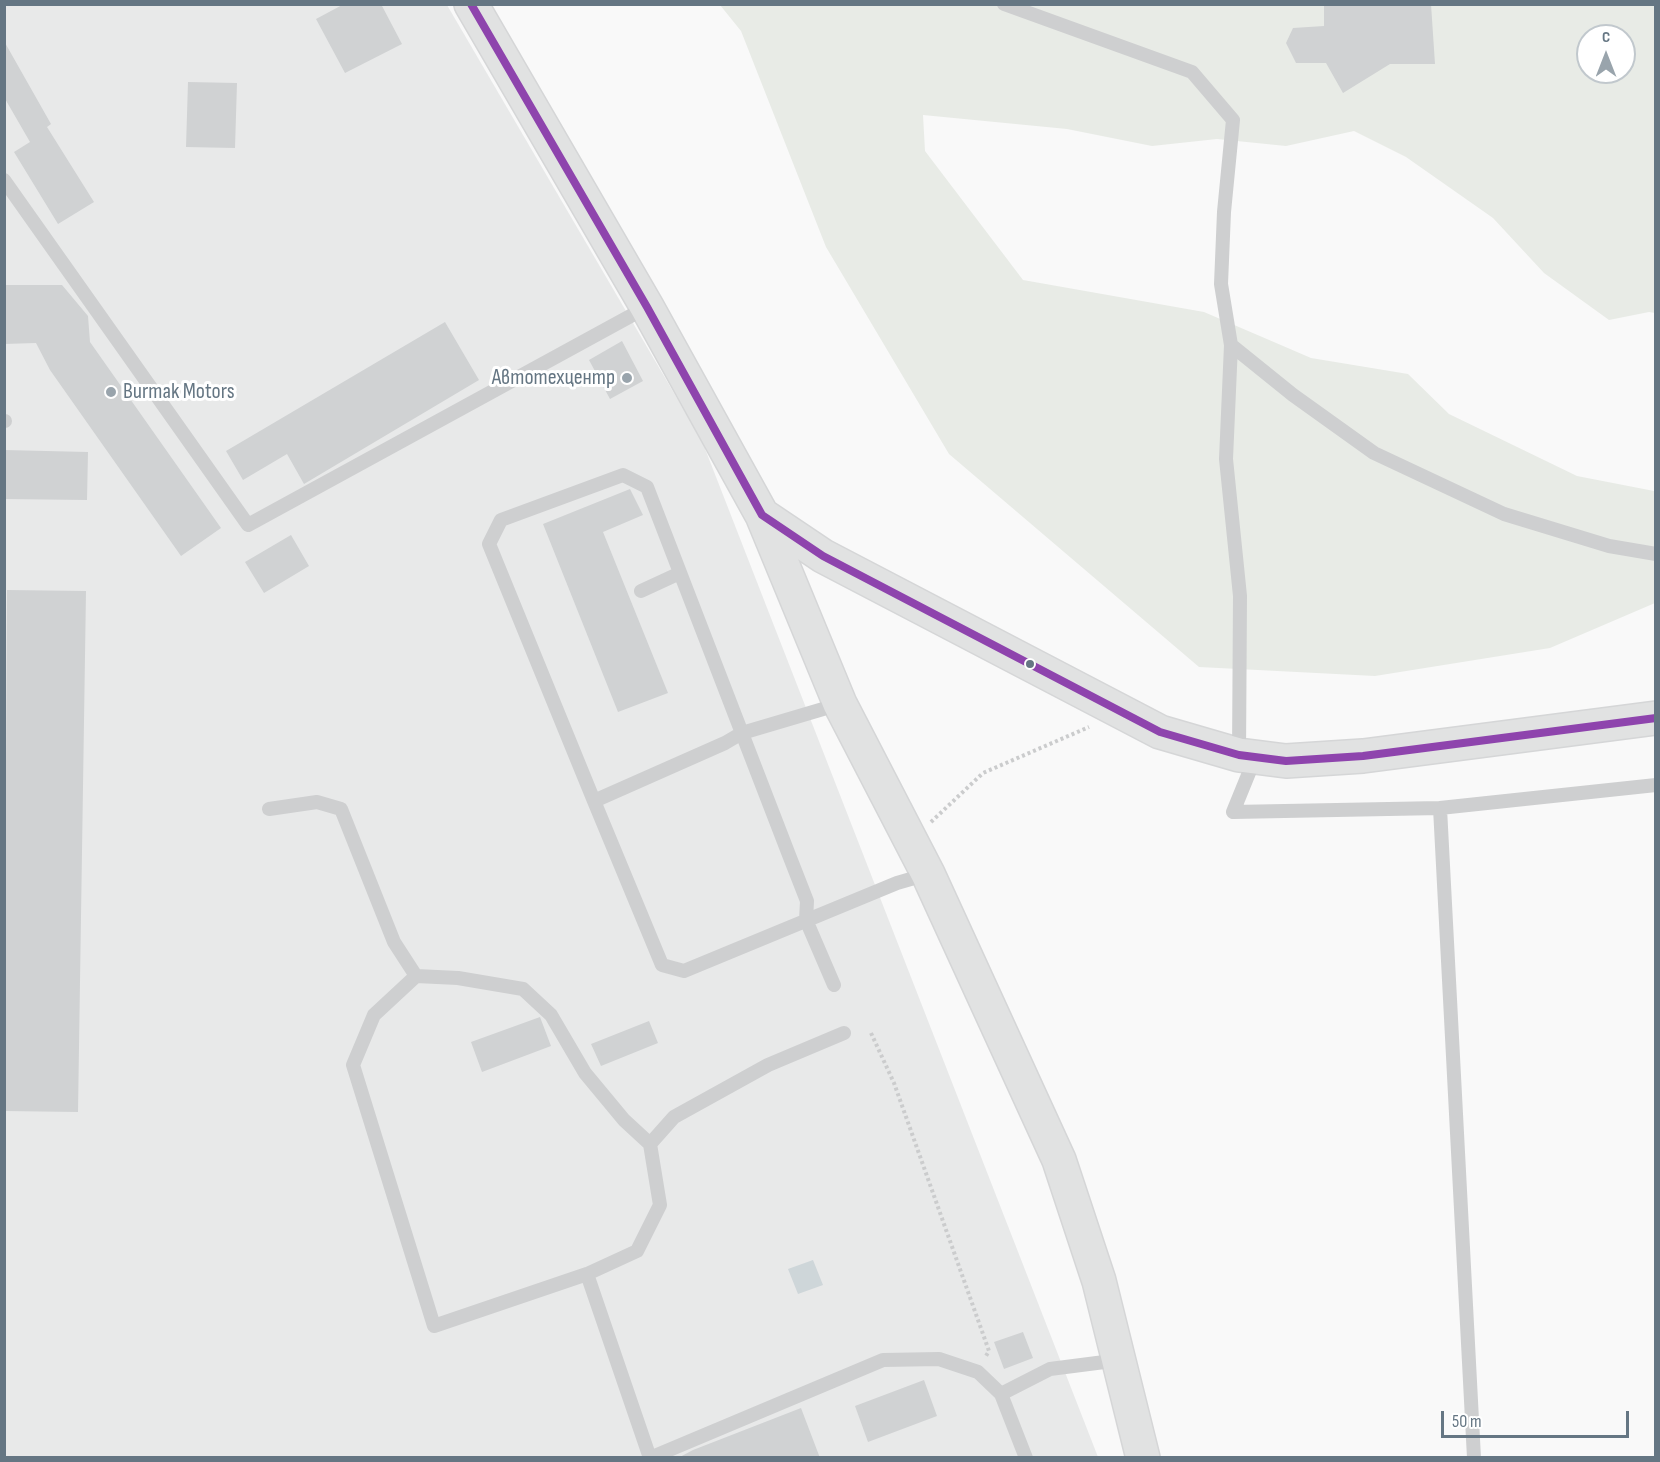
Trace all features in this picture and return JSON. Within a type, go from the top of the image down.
[{"type":"main road","points":[[471,4],[647,307],[762,515],[840,704],[928,874],[1059,1160],[1100,1281],[1143,1458]]},
{"type":"main road","points":[[762,515],[823,556],[1160,732],[1247,756],[1286,760],[1363,756],[1656,718]]},
{"type":"lane","points":[[1004,4],[1192,72],[1233,120],[1224,212],[1221,284],[1231,345],[1226,459],[1240,596],[1247,756],[1233,813],[1440,808],[1656,785]]},
{"type":"lane","points":[[4,180],[248,525],[647,307]]},
{"type":"lane","points":[[1231,345],[1293,395],[1374,453],[1504,514],[1609,546],[1656,554]]},
{"type":"lane","points":[[834,986],[806,920],[807,901],[647,488],[623,475],[501,520],[489,544],[662,965],[684,971],[806,920],[897,883],[928,874]]},
{"type":"lane","points":[[641,591],[680,573]]},
{"type":"lane","points":[[594,801],[725,743],[742,733],[840,704]]},
{"type":"lane","points":[[269,809],[317,802],[341,809],[394,942],[416,976]]},
{"type":"lane","points":[[1440,808],[1474,1458]]},
{"type":"lane","points":[[416,976],[458,978],[523,989],[551,1015],[585,1073],[604,1097],[650,1144],[660,1205],[637,1251],[587,1274],[434,1326],[353,1065],[374,1015],[416,976]]},
{"type":"lane","points":[[650,1144],[674,1117],[768,1065],[844,1033]]},
{"type":"lane","points":[[587,1274],[650,1458],[883,1360],[939,1359],[978,1372],[1001,1394],[1026,1458]]},
{"type":"lane","points":[[1001,1394],[1050,1369],[1120,1359]]},
{"type":"path","points":[[911,841],[983,773],[1053,744],[1120,712]]},
{"type":"path","points":[[871,1033],[894,1083],[988,1351],[978,1372]]},
{"type":"shaded area","points":[[5,5],[447,5],[702,441],[1098,1457],[5,1458]]},
{"type":"shaded area","points":[[720,5],[1655,5],[1655,313],[1649,312],[1609,320],[1544,273],[1493,218],[1406,157],[1354,131],[1286,146],[1217,139],[1152,146],[1067,129],[923,115],[925,151],[1023,280],[1204,312],[1311,358],[1408,374],[1449,414],[1577,476],[1654,491],[1655,603],[1550,648],[1375,676],[1199,667],[949,454],[826,247],[741,31]]},
{"type":"shaded area","points":[[813,1260],[823,1285],[798,1294],[788,1269]]},
{"type":"building","points":[[344,4],[381,4],[402,44],[345,73],[316,19]]},
{"type":"building","points":[[1324,4],[1431,4],[1435,64],[1390,64],[1343,93],[1326,63],[1296,63],[1286,43],[1293,28],[1324,26]]},
{"type":"building","points":[[4,41],[51,124],[47,127],[94,202],[58,224],[14,152],[30,142],[4,97]]},
{"type":"building","points":[[188,82],[237,83],[235,148],[186,147]]},
{"type":"building","points":[[4,285],[62,285],[88,316],[90,342],[221,528],[181,556],[50,370],[36,343],[4,344]]},
{"type":"building","points":[[445,322],[479,380],[304,484],[287,454],[243,480],[226,451]]},
{"type":"building","points":[[622,341],[643,381],[610,399],[589,360]]},
{"type":"building","points":[[4,450],[88,452],[87,500],[4,499]]},
{"type":"building","points":[[630,489],[643,515],[603,532],[668,693],[618,712],[543,524]]},
{"type":"building","points":[[291,535],[309,566],[264,593],[245,562]]},
{"type":"building","points":[[7,590],[86,591],[78,1112],[4,1111]]},
{"type":"building","points":[[540,1017],[551,1046],[482,1072],[471,1042]]},
{"type":"building","points":[[649,1021],[658,1043],[601,1066],[591,1044]]},
{"type":"building","points":[[1023,1332],[1033,1358],[1004,1369],[994,1342]]},
{"type":"building","points":[[924,1380],[937,1416],[868,1442],[855,1406]]},
{"type":"building","points":[[801,1408],[820,1458],[678,1458],[693,1450]]},
{"type":"transit line","points":[[471,4],[647,307],[762,515],[823,556],[1160,732],[1239,755],[1286,761],[1363,756],[1656,718]]},
{"type":"place","name":"Автотехцентр","points":[[627,378]]},
{"type":"place","name":"Burmak Motors","points":[[111,392]]}]
